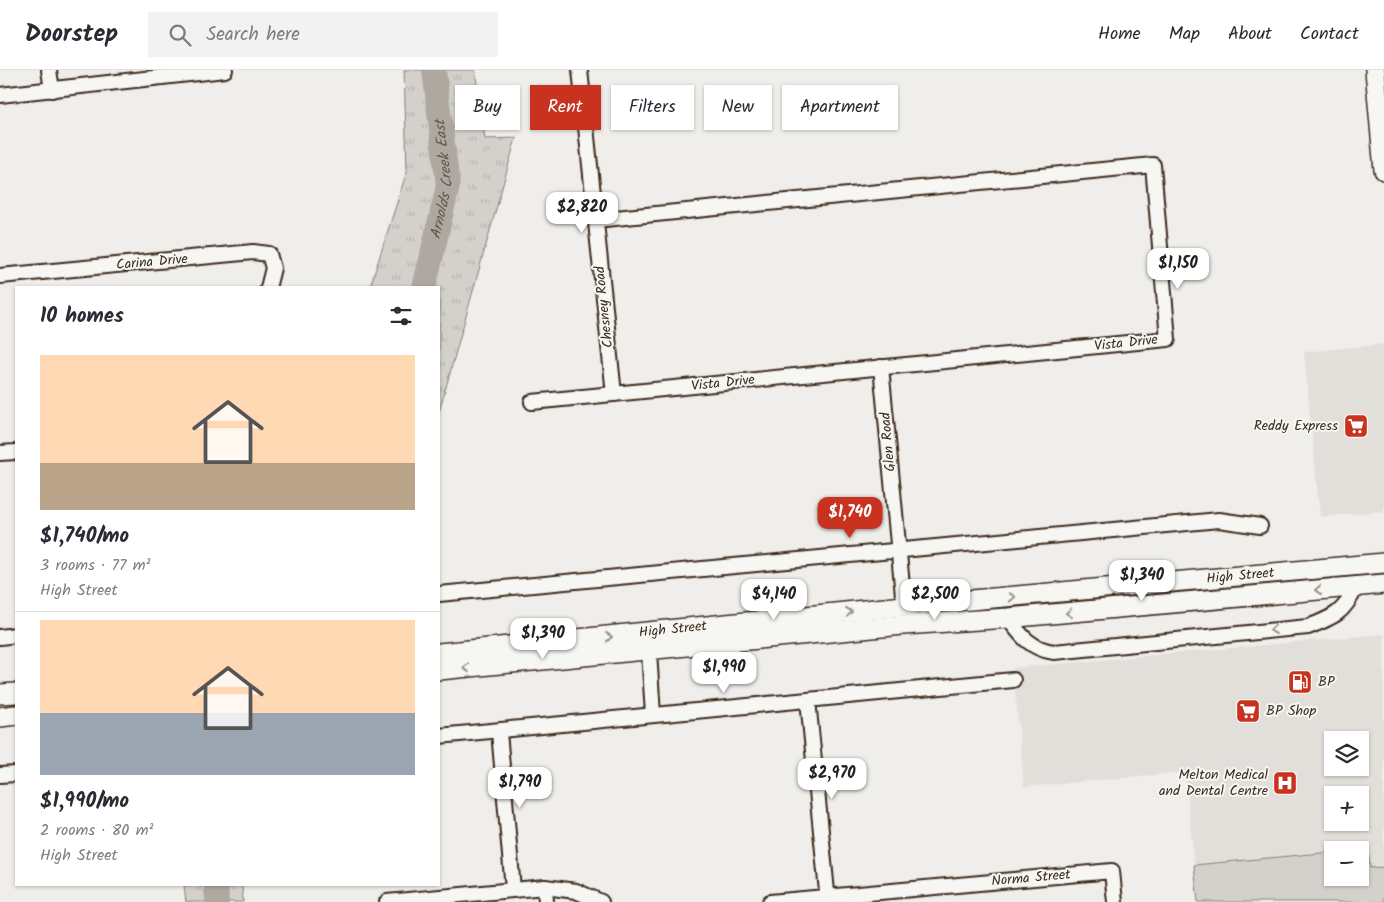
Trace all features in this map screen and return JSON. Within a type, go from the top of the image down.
[{"type":"main road","points":[[1375,70],[1384,170]]},
{"type":"main road","name":"High Street","points":[[440,670],[646,642],[903,616],[1384,563]]},
{"type":"main road","name":"High Street","points":[[903,616],[1008,618],[1374,586]]},
{"type":"main road","name":"High Street","points":[[440,653],[646,642]]},
{"type":"main road","points":[[0,694],[15,693]]},
{"type":"main road","points":[[0,717],[15,715]]},
{"type":"street","points":[[48,70],[52,90]]},
{"type":"street","points":[[0,94],[52,90],[225,70]]},
{"type":"street","name":"Chesney Road","points":[[580,70],[614,394]]},
{"type":"street","name":"Vista Drive","points":[[532,402],[1168,339],[1153,165],[595,220]]},
{"type":"street","name":"Carina Drive","points":[[0,276],[253,252],[269,254],[274,268],[269,286]]},
{"type":"street","name":"Glen Road","points":[[881,367],[903,616]]},
{"type":"street","points":[[0,453],[15,452]]},
{"type":"street","points":[[440,594],[1219,520],[1260,526]]},
{"type":"street","name":"High Street","points":[[1008,618],[1023,639],[1040,650],[1054,652],[1308,627],[1334,617],[1348,604],[1374,586]]},
{"type":"street","points":[[0,636],[15,635]]},
{"type":"street","name":"High Street","points":[[646,642],[654,715]]},
{"type":"street","points":[[440,736],[499,732],[1013,680]]},
{"type":"street","points":[[808,700],[828,899]]},
{"type":"street","points":[[499,732],[513,889]]},
{"type":"street","points":[[0,775],[15,774]]},
{"type":"street","name":"Norma Street","points":[[770,902],[828,899],[1112,871],[1115,902]]},
{"type":"street","points":[[545,887],[546,902]]},
{"type":"street","points":[[388,902],[545,887],[576,891],[601,902]]},
{"type":"shaded area","points":[[1384,344],[1384,511],[1320,517],[1304,352]]},
{"type":"shaded area","points":[[1384,634],[1384,867],[1370,868],[1369,841],[1324,841],[1324,852],[1194,865],[1185,772],[1024,787],[1013,668]]},
{"type":"green space","points":[[404,70],[475,70],[477,85],[455,85],[455,130],[484,130],[485,139],[516,138],[440,408],[440,286],[370,286],[407,171]]},
{"type":"green space","points":[[1324,853],[1324,886],[1369,886],[1369,858],[1370,868],[1384,867],[1384,902],[1198,902],[1194,865]]},
{"type":"green space","points":[[184,886],[242,886],[243,902],[186,902]]},
{"type":"waterway","name":"Arnolds Creek East","points":[[424,286],[448,186],[434,70]]},
{"type":"waterway","name":"Arnolds Creek East","points":[[216,886],[217,902]]},
{"type":"place","name":"Reddy Express","points":[[1356,426]]},
{"type":"place","name":"BP","points":[[1300,682]]},
{"type":"place","name":"BP Shop","points":[[1248,711]]},
{"type":"place","name":"Melton Medical and Dental Centre","points":[[1285,783]]}]
